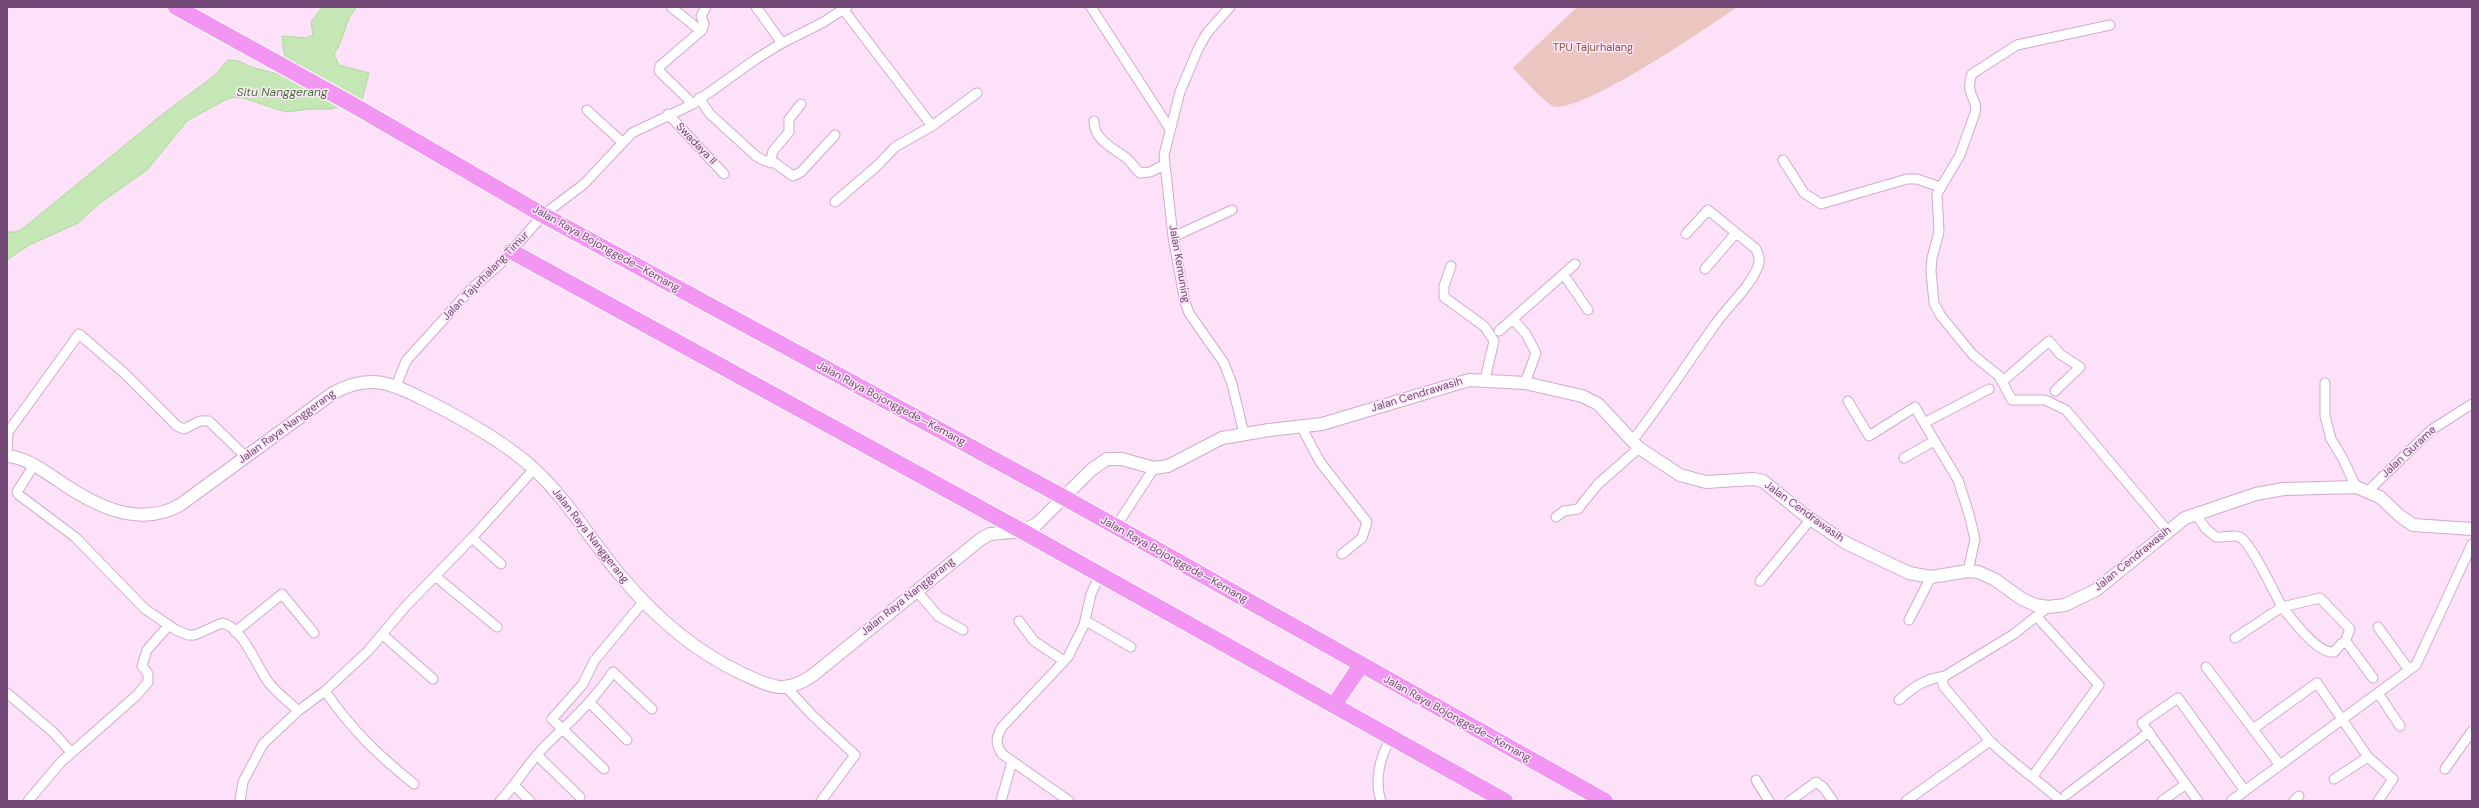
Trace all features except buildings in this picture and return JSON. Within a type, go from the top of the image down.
[{"type":"highway","name":"Jalan Raya Bojonggede—Kemang","points":[[176,7],[355,106],[543,215],[1065,498],[1115,528],[1605,801]]},
{"type":"highway","points":[[511,251],[1100,574],[1505,801]]},
{"type":"highway","points":[[1334,705],[1361,665]]},
{"type":"street","points":[[671,7],[701,31]]},
{"type":"street","points":[[706,7],[701,16],[704,24],[701,31],[660,66],[659,71],[696,101],[756,156],[775,163],[796,177],[835,135]]},
{"type":"street","points":[[756,7],[782,43]]},
{"type":"street","points":[[1091,7],[1128,60],[1170,129]]},
{"type":"street","name":"Jalan Kemuning","points":[[1230,7],[1207,34],[1198,49],[1180,92],[1165,145],[1164,166],[1173,237],[1185,302],[1189,313],[1224,363],[1232,384],[1244,434]]},
{"type":"street","points":[[845,8],[932,126]]},
{"type":"street","name":"Jalan Tajurhalang Timur","points":[[396,386],[406,361],[471,289],[499,265],[543,215],[584,184],[632,133],[696,101],[782,43],[822,24],[845,8]]},
{"type":"street","points":[[2110,24],[2017,45],[1972,74],[1969,90],[1976,108],[1975,113],[1960,155],[1940,187],[1937,200],[1940,215],[1939,232],[1932,258],[1931,271],[1934,302],[1941,316],[1973,355],[1995,371],[2012,400],[2045,400],[2056,403],[2070,413],[2167,530]]},
{"type":"street","points":[[835,202],[878,165],[895,148],[932,126],[977,93]]},
{"type":"street","points":[[770,162],[773,151],[789,132],[789,119],[801,104]]},
{"type":"street","points":[[587,110],[622,142]]},
{"type":"street","name":"Swadaya II","points":[[668,114],[724,174]]},
{"type":"street","points":[[1094,121],[1094,130],[1100,138],[1126,157],[1140,173],[1150,172],[1164,166]]},
{"type":"street","points":[[1783,160],[1804,192],[1821,204],[1907,179],[1918,179],[1940,187]]},
{"type":"street","points":[[1173,237],[1232,210]]},
{"type":"street","points":[[1556,517],[1564,511],[1578,509],[1598,484],[1636,445],[1718,320],[1734,302],[1759,266],[1759,256],[1756,249],[1708,210],[1686,234]]},
{"type":"street","points":[[1705,268],[1736,233]]},
{"type":"street","points":[[1499,331],[1575,264]]},
{"type":"street","points":[[1451,266],[1444,286],[1444,297],[1485,326],[1494,341],[1485,379]]},
{"type":"street","points":[[1564,274],[1588,310]]},
{"type":"street","points":[[1513,319],[1526,334],[1536,353],[1525,382]]},
{"type":"street","points":[[7,455],[8,432],[79,334],[123,372],[177,426],[184,429],[200,421],[209,421],[246,457]]},
{"type":"street","points":[[2002,381],[2049,340],[2060,354],[2080,367],[2055,391]]},
{"type":"street","name":"Jalan Cendrawasih","points":[[1065,498],[1091,470],[1107,459],[1122,459],[1154,468],[1168,466],[1183,460],[1222,438],[1322,424],[1456,382],[1485,379],[1525,382],[1592,400],[1636,445],[1673,472],[1697,481],[1754,479],[1763,481],[1811,519],[1865,553],[1909,573],[1931,577],[1968,571],[1987,575],[2022,599],[2035,605],[2048,607],[2065,605],[2096,590],[2167,530],[2196,513],[2256,494],[2284,489],[2356,487],[2368,491],[2380,498],[2413,525],[2472,529]]},
{"type":"street","name":"Jalan Raya Nanggerang","points":[[7,455],[34,465],[92,502],[119,511],[148,515],[170,510],[180,505],[346,386],[367,380],[396,386],[482,431],[534,469],[561,498],[620,576],[644,601],[704,652],[756,679],[787,688],[794,686],[813,675],[916,590],[981,539],[990,534],[1022,531],[1038,524],[1065,498]]},
{"type":"street","points":[[2324,383],[2325,416],[2331,439],[2343,459],[2356,487]]},
{"type":"street","points":[[1924,423],[1989,389]]},
{"type":"street","points":[[1848,401],[1869,436],[1914,407],[1958,480],[1975,539],[1968,571]]},
{"type":"street","name":"Jalan Gurame","points":[[2368,491],[2431,430],[2472,404]]},
{"type":"street","points":[[1302,428],[1306,438],[1327,472],[1367,522],[1362,538],[1342,554]]},
{"type":"street","points":[[1904,458],[1934,440]]},
{"type":"street","points":[[34,465],[18,486],[17,492],[19,495],[75,538],[134,599],[169,625],[188,636],[202,632],[222,623],[230,626],[270,685],[298,711]]},
{"type":"street","points":[[1115,528],[1154,468]]},
{"type":"street","points":[[240,801],[243,782],[263,744],[298,711],[326,691],[383,635],[405,607],[472,538],[534,469]]},
{"type":"street","points":[[2196,513],[2212,535],[2220,538],[2239,536],[2243,538],[2258,562],[2282,607],[2318,646],[2331,653],[2345,642],[2350,629],[2320,598],[2282,607],[2235,638]]},
{"type":"street","points":[[1760,581],[1811,519]]},
{"type":"street","points":[[472,538],[501,564]]},
{"type":"street","points":[[2231,801],[2416,665],[2472,544]]},
{"type":"street","points":[[1066,799],[1002,754],[996,744],[997,736],[1002,728],[1064,661],[1086,621],[1091,594],[1100,574]]},
{"type":"street","points":[[435,576],[498,627]]},
{"type":"street","points":[[1909,620],[1931,577]]},
{"type":"street","points":[[916,590],[938,616],[963,630]]},
{"type":"street","points":[[235,632],[282,594],[314,633]]},
{"type":"street","points":[[604,770],[552,719],[583,684],[594,661],[644,601]]},
{"type":"street","points":[[1899,700],[1914,687],[1929,679],[1944,676],[2014,634],[2048,607]]},
{"type":"street","points":[[2033,776],[2099,685],[2037,617]]},
{"type":"street","points":[[1019,621],[1034,641],[1064,661]]},
{"type":"street","points":[[1086,621],[1131,647]]},
{"type":"street","points":[[28,801],[48,775],[71,752],[137,695],[148,682],[148,674],[142,666],[143,656],[169,625]]},
{"type":"street","points":[[2378,627],[2409,670]]},
{"type":"street","points":[[383,635],[432,680]]},
{"type":"street","points":[[2345,642],[2373,678]]},
{"type":"street","points":[[2206,667],[2280,765]]},
{"type":"street","points":[[500,801],[515,786],[546,745],[564,730],[613,672],[652,709]]},
{"type":"street","points":[[1944,676],[1942,681],[1944,687],[1990,741],[2014,764],[2064,798],[2149,732]]},
{"type":"street","points":[[2253,730],[2317,683],[2368,757],[2393,779],[2378,801]]},
{"type":"street","points":[[787,688],[812,716],[855,755],[821,801]]},
{"type":"street","points":[[326,691],[344,718],[369,746],[414,784]]},
{"type":"street","points":[[7,693],[53,732],[71,752]]},
{"type":"street","points":[[2378,693],[2400,726]]},
{"type":"street","points":[[2198,801],[2142,723],[2178,698],[2245,791]]},
{"type":"street","points":[[589,702],[627,740]]},
{"type":"street","points":[[2445,769],[2472,731]]},
{"type":"street","points":[[1381,801],[1378,792],[1381,761],[1391,738]]},
{"type":"street","points":[[1906,801],[1990,741]]},
{"type":"street","points":[[538,756],[580,797]]},
{"type":"street","points":[[2334,779],[2368,757]]},
{"type":"street","points":[[1001,801],[1012,762]]},
{"type":"street","points":[[1756,780],[1768,801]]},
{"type":"street","points":[[1790,801],[1816,782],[1823,787],[1833,801]]},
{"type":"street","points":[[2162,801],[2186,784]]},
{"type":"street","points":[[515,786],[530,801]]},
{"type":"green space","name":"TPU Tajurhalang","points":[[1577,7],[1737,7],[1701,32],[1616,84],[1568,105],[1553,106],[1539,95],[1513,68]]},
{"type":"water","points":[[323,7],[357,7],[349,18],[338,48],[334,54],[339,65],[369,73],[362,100],[354,108],[286,68],[282,36],[306,38],[313,35],[311,22]]},
{"type":"water","name":"Situ Nanggerang","points":[[228,60],[238,61],[251,67],[289,77],[340,106],[331,109],[309,109],[286,112],[243,98],[234,97],[225,100],[187,121],[147,170],[100,203],[78,223],[29,245],[7,260],[7,232],[21,230],[163,114],[214,76]]}]
